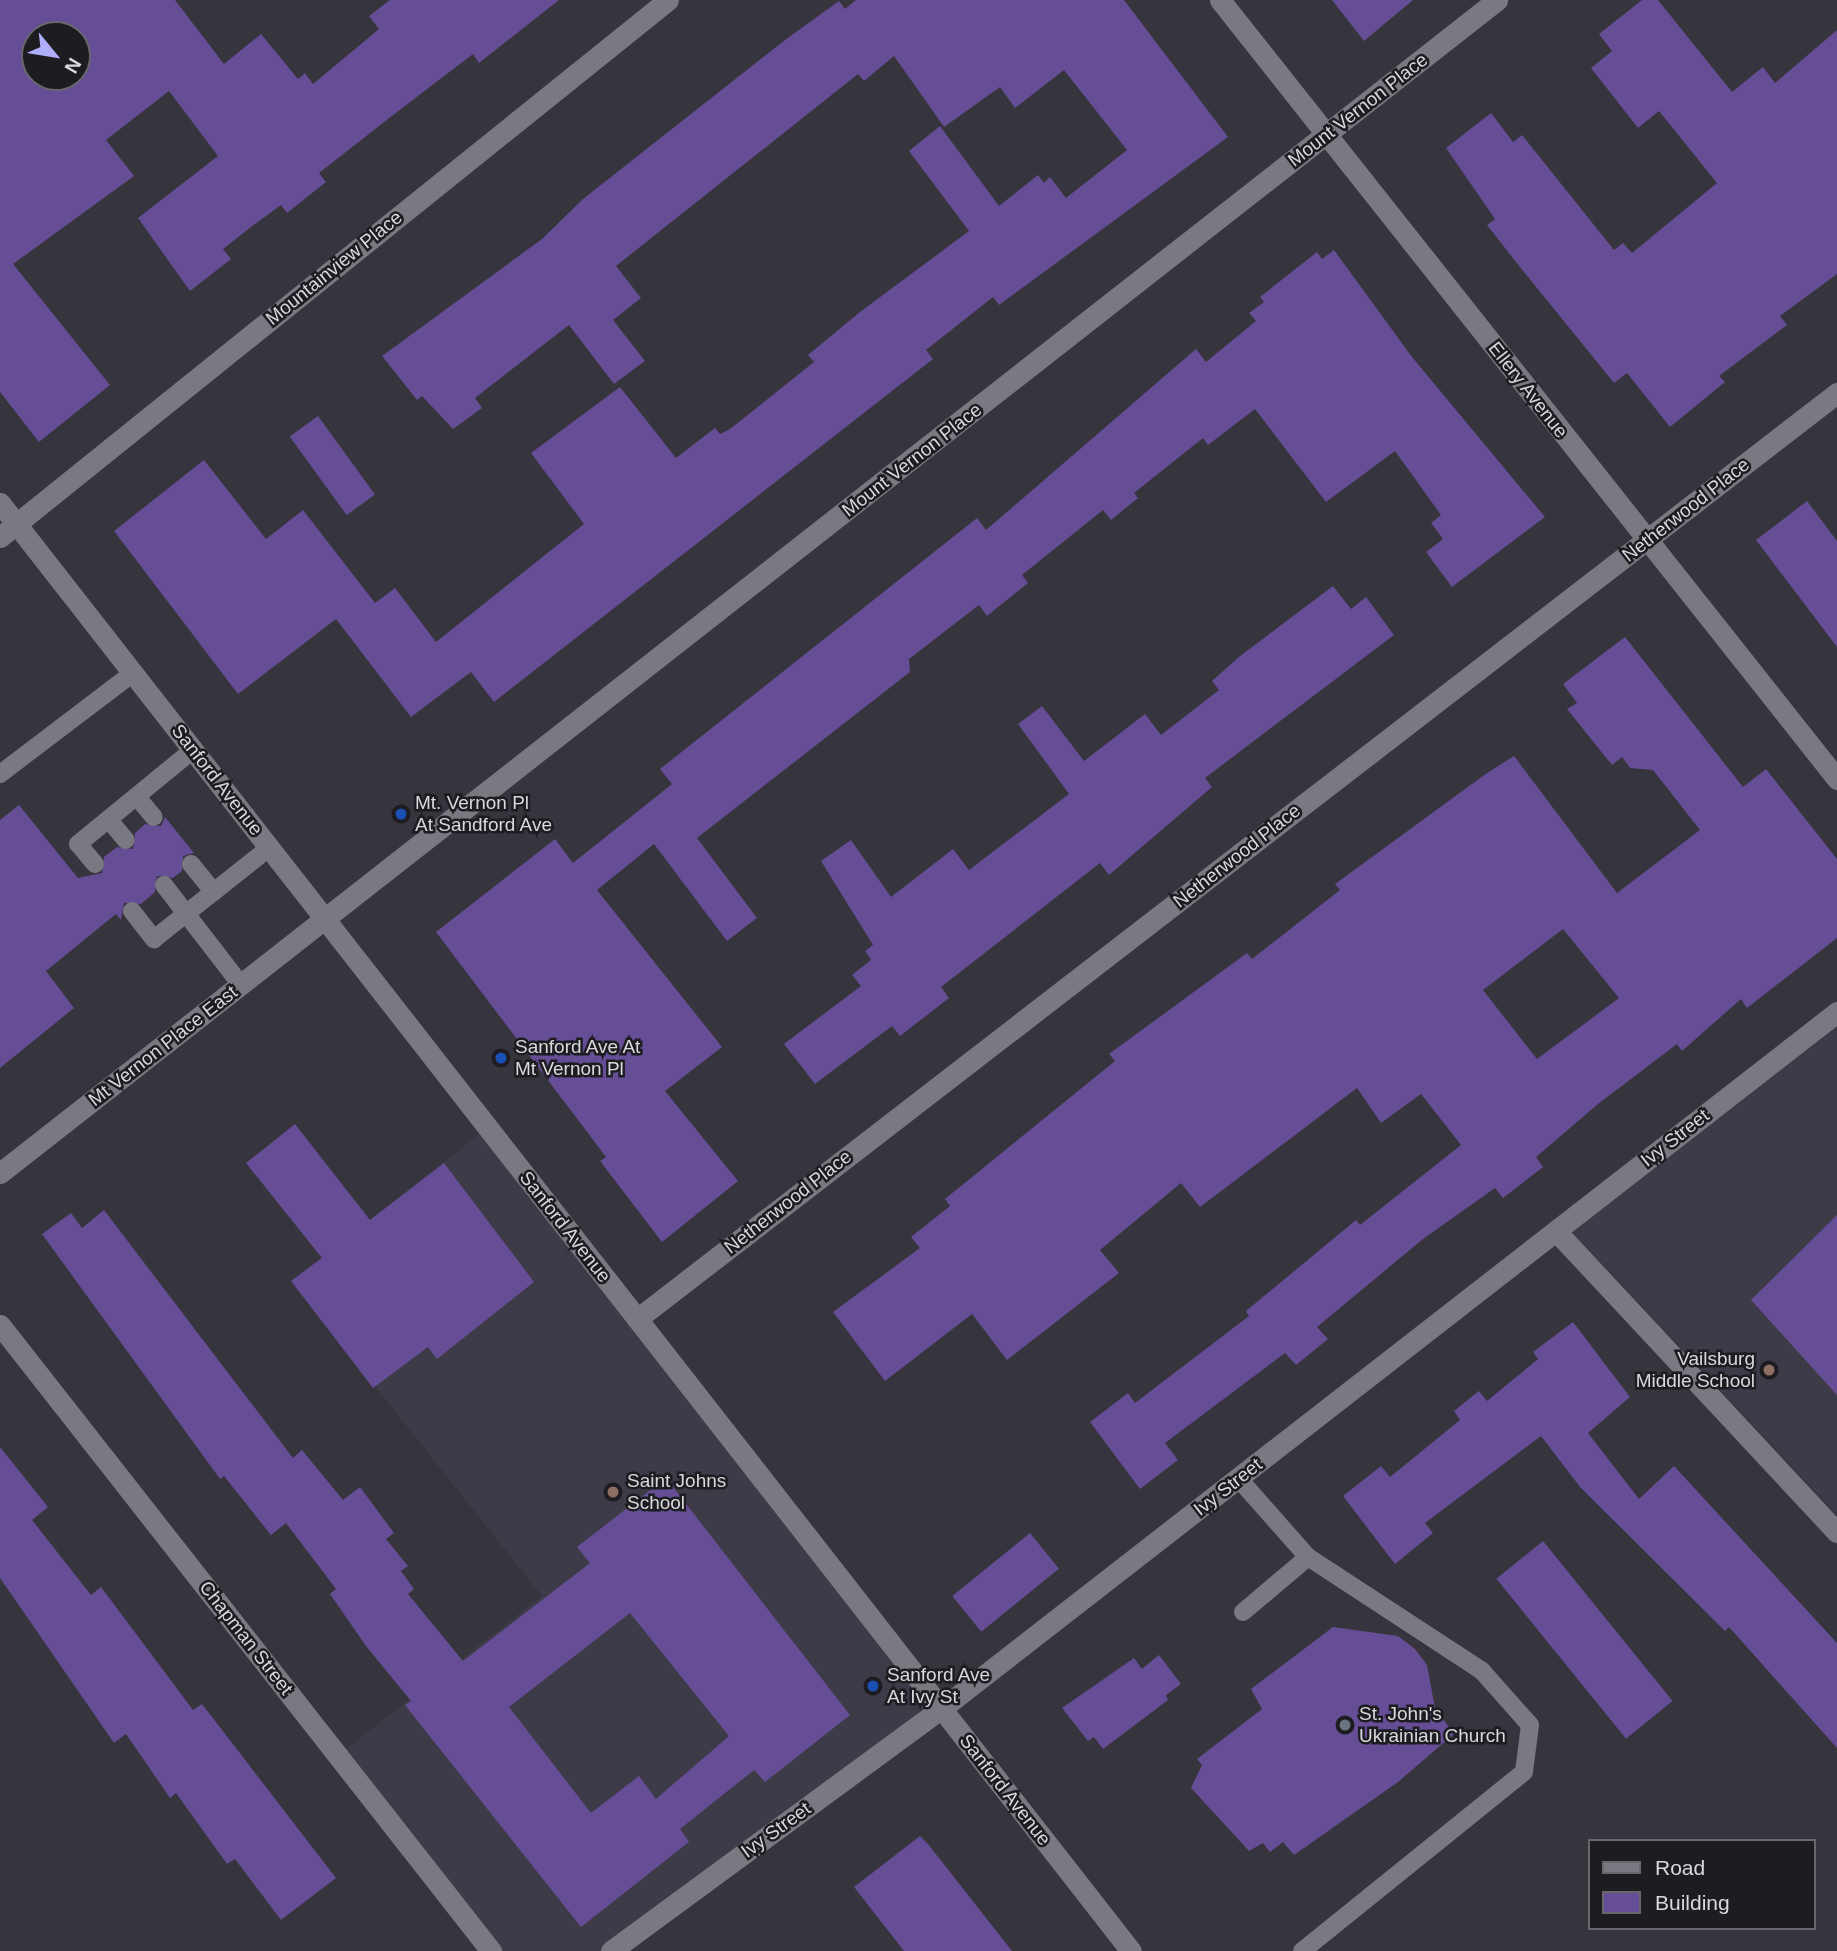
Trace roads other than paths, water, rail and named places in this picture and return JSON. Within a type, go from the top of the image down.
[{"type":"street","name":"Mountainview Place","points":[[8,530],[667,0]]},
{"type":"street","name":"Ellery Avenue","points":[[1220,0],[1837,779]]},
{"type":"street","name":"Mount Vernon Place","points":[[326,920],[1497,0]]},
{"type":"street","name":"Netherwood Place","points":[[637,1319],[1837,393]]},
{"type":"street","name":"Sanford Avenue","points":[[0,503],[8,530],[133,673],[271,847],[1130,1951]]},
{"type":"street","name":"Mt Vernon Place East","points":[[0,1173],[326,920]]},
{"type":"street","name":"Ivy Street","points":[[611,1951],[942,1709],[1837,1012]]},
{"type":"street","points":[[1556,1231],[1837,1532]]},
{"type":"street","name":"Chapman Street","points":[[0,1325],[491,1951]]},
{"type":"lane","points":[[0,774],[133,673]]},
{"type":"lane","points":[[95,864],[78,844],[193,750]]},
{"type":"lane","points":[[137,797],[154,817]]},
{"type":"lane","points":[[109,820],[126,840]]},
{"type":"lane","points":[[132,911],[154,939],[271,847]]},
{"type":"lane","points":[[191,864],[214,892]]},
{"type":"lane","points":[[164,886],[241,985]]},
{"type":"lane","points":[[1238,1478],[1308,1557],[1482,1671],[1530,1725],[1530,1752],[1524,1772],[1302,1951]]},
{"type":"lane","points":[[1243,1612],[1308,1557]]},
{"type":"place","name":"Mt. Vernon Pl At Sandford Ave","points":[[401,814]]},
{"type":"place","name":"Sanford Ave At Mt Vernon Pl","points":[[501,1058]]},
{"type":"place","name":"Vailsburg Middle School","points":[[1769,1370]]},
{"type":"place","name":"Saint Johns School","points":[[613,1492]]},
{"type":"place","name":"Sanford Ave At Ivy St","points":[[873,1686]]},
{"type":"place","name":"St. John's Ukrainian Church","points":[[1345,1725]]}]
